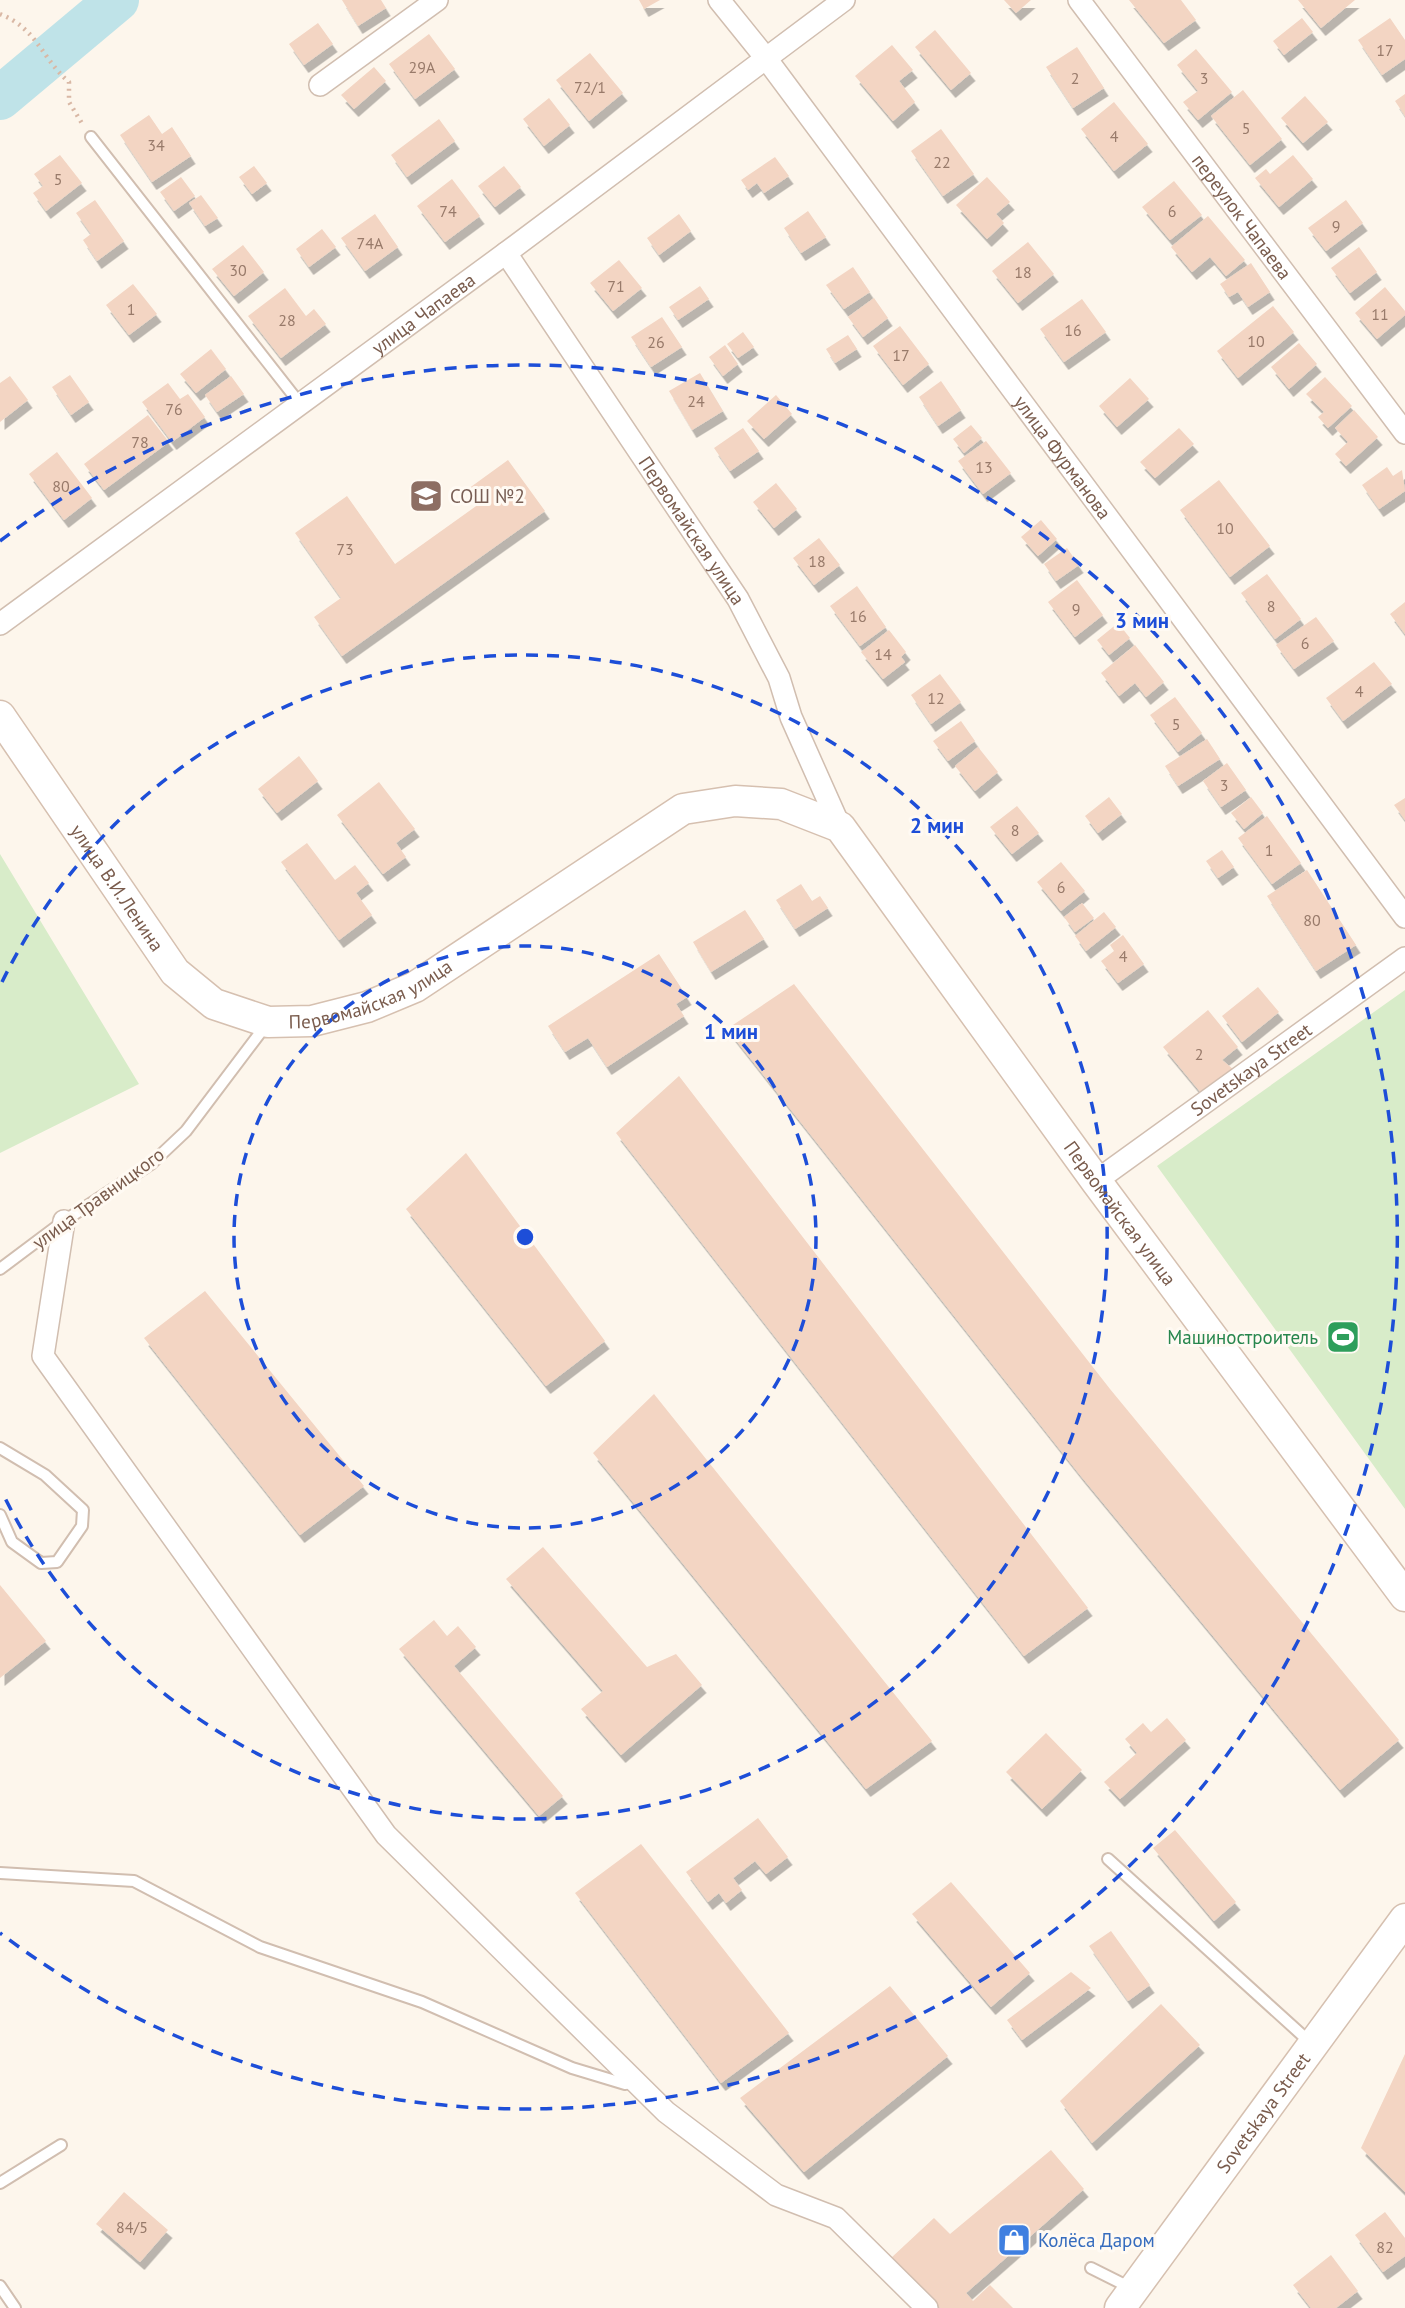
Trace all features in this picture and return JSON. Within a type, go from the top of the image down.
[{"type":"main road","name":"улица В.И.Ленина","points":[[0,716],[175,972],[214,1004],[268,1022]]},
{"type":"main road","name":"Первомайская улица","points":[[268,1022],[312,1021],[367,1007],[415,987],[683,809],[735,801],[781,804],[840,827],[1096,1181],[1405,1596]]},
{"type":"main road","name":"Sovetskaya Street","points":[[1132,2302],[1155,2258],[1405,1919]]},
{"type":"street","points":[[320,85],[437,0]]},
{"type":"street","name":"улица Фурманова","points":[[719,0],[765,57],[1405,917]]},
{"type":"street","name":"улица Чапаева","points":[[0,624],[301,405],[844,0]]},
{"type":"street","name":"переулок Чапаева","points":[[1079,0],[1405,433]]},
{"type":"street","name":"Первомайская улица","points":[[506,253],[738,599],[779,678],[791,716],[840,827]]},
{"type":"street","name":"Sovetskaya Street","points":[[1096,1181],[1405,958]]},
{"type":"street","points":[[64,1221],[43,1356],[386,1835],[666,2112],[776,2195],[836,2218],[927,2308]]},
{"type":"lane","points":[[91,137],[301,405]]},
{"type":"lane","name":"улица Травницкого","points":[[0,1269],[64,1221],[151,1164],[186,1130],[268,1022]]},
{"type":"lane","points":[[0,1448],[45,1475],[83,1510],[82,1526],[57,1562],[41,1563],[12,1542],[0,1515]]},
{"type":"lane","points":[[1108,1859],[1311,2044]]},
{"type":"lane","points":[[0,1872],[134,1881],[260,1947],[422,2002],[572,2068],[625,2084],[635,2081]]},
{"type":"lane","points":[[0,2183],[61,2145]]},
{"type":"lane","points":[[1091,2268],[1132,2302]]},
{"type":"lane","points":[[0,2286],[15,2308]]},
{"type":"path","points":[[0,14],[19,21],[39,42],[52,68],[69,82],[69,102],[91,137]]},
{"type":"green space","points":[[0,854],[139,1084],[0,1153]]},
{"type":"green space","name":"Машиностроитель","points":[[1405,990],[1405,1509],[1157,1166]]},
{"type":"building","points":[[342,0],[381,0],[386,8],[358,26]]},
{"type":"building","points":[[639,0],[660,0],[644,9]]},
{"type":"building","points":[[1004,0],[1031,0],[1016,13]]},
{"type":"building","points":[[1129,0],[1181,0],[1196,20],[1164,43]]},
{"type":"building","points":[[1298,0],[1355,0],[1321,28]]},
{"type":"building","points":[[1302,18],[1313,32],[1284,55],[1273,41]]},
{"type":"building","points":[[1390,18],[1405,40],[1405,59],[1382,75],[1358,40]]},
{"type":"building","points":[[318,23],[333,44],[304,65],[289,44]]},
{"type":"building","points":[[935,30],[971,73],[951,90],[915,47]]},
{"type":"building","points":[[429,34],[455,69],[415,99],[389,64]]},
{"type":"building","points":[[892,45],[913,70],[899,81],[915,102],[893,121],[855,76]]},
{"type":"building","points":[[1077,47],[1104,88],[1073,108],[1046,67]]},
{"type":"building","points":[[1196,49],[1232,92],[1198,120],[1183,102],[1198,91],[1177,65]]},
{"type":"building","points":[[590,53],[623,93],[589,121],[556,80]]},
{"type":"building","points":[[374,67],[386,81],[354,109],[341,95]]},
{"type":"building","points":[[1243,90],[1282,139],[1250,165],[1211,116]]},
{"type":"building","points":[[1405,94],[1405,116],[1395,101]]},
{"type":"building","points":[[1305,96],[1328,122],[1303,143],[1281,118]]},
{"type":"building","points":[[549,98],[570,125],[544,146],[523,119]]},
{"type":"building","points":[[1114,102],[1148,144],[1114,171],[1081,129]]},
{"type":"building","points":[[149,115],[162,134],[172,127],[191,156],[152,182],[120,135]]},
{"type":"building","points":[[439,119],[455,141],[407,177],[391,155]]},
{"type":"building","points":[[941,129],[974,174],[943,196],[911,151]]},
{"type":"building","points":[[60,155],[82,183],[46,211],[33,193],[43,186],[34,174]]},
{"type":"building","points":[[1293,155],[1313,179],[1279,207],[1255,178],[1266,169],[1270,174]]},
{"type":"building","points":[[775,157],[789,176],[764,193],[757,183],[748,190],[741,180]]},
{"type":"building","points":[[254,166],[267,183],[252,194],[239,177]]},
{"type":"building","points":[[504,166],[521,187],[495,207],[478,186]]},
{"type":"building","points":[[181,177],[195,196],[174,211],[160,192]]},
{"type":"building","points":[[987,177],[1010,202],[996,214],[1004,223],[987,239],[956,205]]},
{"type":"building","points":[[452,179],[480,216],[445,242],[417,206]]},
{"type":"building","points":[[1174,181],[1202,215],[1170,240],[1142,207]]},
{"type":"building","points":[[201,195],[218,218],[205,226],[189,203]]},
{"type":"building","points":[[95,200],[124,241],[97,261],[83,240],[91,234],[76,213]]},
{"type":"building","points":[[1346,200],[1363,223],[1326,251],[1308,228]]},
{"type":"building","points":[[808,211],[826,237],[801,253],[784,228]]},
{"type":"building","points":[[375,214],[398,247],[365,271],[341,238]]},
{"type":"building","points":[[679,214],[691,231],[659,255],[647,238]]},
{"type":"building","points":[[1208,216],[1245,260],[1226,276],[1210,257],[1192,272],[1171,247]]},
{"type":"building","points":[[322,229],[336,247],[309,267],[296,249]]},
{"type":"building","points":[[1028,242],[1054,274],[1018,303],[992,271]]},
{"type":"building","points":[[243,245],[264,272],[234,296],[212,269]]},
{"type":"building","points":[[1359,247],[1377,272],[1350,293],[1331,268]]},
{"type":"building","points":[[619,260],[642,288],[613,311],[590,283]]},
{"type":"building","points":[[1251,263],[1270,292],[1248,307],[1238,292],[1229,297],[1220,284]]},
{"type":"building","points":[[853,267],[870,292],[844,309],[826,285]]},
{"type":"building","points":[[133,284],[157,314],[129,335],[106,305]]},
{"type":"building","points":[[700,286],[709,299],[678,320],[669,307]]},
{"type":"building","points":[[1385,287],[1405,311],[1405,315],[1377,339],[1355,313]]},
{"type":"building","points":[[285,288],[306,316],[314,309],[326,324],[281,358],[248,316]]},
{"type":"building","points":[[874,298],[888,318],[863,337],[848,317]]},
{"type":"building","points":[[1082,299],[1106,332],[1064,362],[1040,329]]},
{"type":"building","points":[[1273,306],[1294,332],[1238,378],[1217,351]]},
{"type":"building","points":[[662,317],[682,347],[651,367],[631,337]]},
{"type":"building","points":[[900,326],[929,364],[903,385],[873,346]]},
{"type":"building","points":[[743,332],[754,347],[738,358],[727,344]]},
{"type":"building","points":[[848,335],[857,349],[835,363],[826,349]]},
{"type":"building","points":[[1299,343],[1317,364],[1289,389],[1271,367]]},
{"type":"building","points":[[725,345],[738,364],[723,376],[709,357]]},
{"type":"building","points":[[211,349],[226,369],[196,393],[180,374]]},
{"type":"building","points":[[700,373],[723,411],[692,430],[669,391]]},
{"type":"building","points":[[70,375],[89,402],[71,415],[52,387]]},
{"type":"building","points":[[10,376],[28,400],[0,422],[0,383]]},
{"type":"building","points":[[231,376],[244,394],[217,412],[205,395]]},
{"type":"building","points":[[1325,377],[1352,406],[1328,428],[1318,417],[1324,412],[1306,394]]},
{"type":"building","points":[[1130,378],[1149,399],[1117,427],[1099,406]]},
{"type":"building","points":[[941,381],[961,410],[938,426],[919,397]]},
{"type":"building","points":[[168,383],[180,399],[188,394],[205,417],[172,442],[142,402]]},
{"type":"building","points":[[776,395],[792,414],[764,439],[747,421]]},
{"type":"building","points":[[1354,410],[1378,437],[1346,466],[1335,454],[1348,442],[1335,428]]},
{"type":"building","points":[[148,415],[169,442],[104,490],[84,464]]},
{"type":"building","points":[[971,425],[982,438],[964,453],[953,439]]},
{"type":"building","points":[[743,428],[759,451],[730,471],[714,448]]},
{"type":"building","points":[[1179,428],[1194,444],[1155,478],[1140,462]]},
{"type":"building","points":[[986,441],[1011,473],[983,494],[958,461]]},
{"type":"building","points":[[57,452],[92,498],[64,520],[29,474]]},
{"type":"building","points":[[508,460],[545,511],[342,656],[314,617],[341,598],[295,533],[347,496],[395,564],[479,504],[468,489]]},
{"type":"building","points":[[1387,467],[1393,476],[1402,470],[1405,491],[1379,509],[1362,485]]},
{"type":"building","points":[[1219,480],[1270,546],[1230,577],[1180,510]]},
{"type":"building","points":[[776,483],[797,509],[774,528],[753,502]]},
{"type":"building","points":[[1041,520],[1057,539],[1038,556],[1021,537]]},
{"type":"building","points":[[819,538],[840,565],[814,585],[793,558]]},
{"type":"building","points":[[1067,548],[1079,565],[1056,581],[1044,564]]},
{"type":"building","points":[[1267,574],[1301,619],[1275,639],[1241,593]]},
{"type":"building","points":[[1077,580],[1103,615],[1075,637],[1048,602]]},
{"type":"building","points":[[857,586],[886,627],[860,646],[830,606]]},
{"type":"building","points":[[1405,602],[1405,634],[1390,614]]},
{"type":"building","points":[[1316,617],[1334,641],[1294,669],[1276,645]]},
{"type":"building","points":[[1118,623],[1130,638],[1109,655],[1097,640]]},
{"type":"building","points":[[889,630],[906,652],[901,657],[905,662],[883,679],[861,652]]},
{"type":"building","points":[[1135,645],[1164,682],[1146,697],[1135,683],[1119,696],[1101,673]]},
{"type":"building","points":[[1374,662],[1392,684],[1343,721],[1326,698]]},
{"type":"building","points":[[940,674],[961,702],[931,724],[911,695]]},
{"type":"building","points":[[1175,697],[1202,733],[1178,752],[1150,715]]},
{"type":"building","points":[[961,721],[975,741],[948,761],[933,741]]},
{"type":"building","points":[[1207,739],[1220,759],[1178,786],[1165,766]]},
{"type":"building","points":[[978,747],[998,772],[975,791],[955,766]]},
{"type":"building","points":[[299,756],[318,781],[277,813],[258,789]]},
{"type":"building","points":[[1227,763],[1246,790],[1221,807],[1203,781]]},
{"type":"building","points":[[379,782],[415,829],[396,843],[406,857],[383,874],[337,815]]},
{"type":"building","points":[[1109,797],[1122,814],[1098,833],[1085,816]]},
{"type":"building","points":[[1251,797],[1263,813],[1244,829],[1231,813]]},
{"type":"building","points":[[1405,798],[1405,820],[1394,805]]},
{"type":"building","points":[[1017,806],[1039,833],[1012,854],[990,827]]},
{"type":"building","points":[[1267,816],[1301,863],[1272,884],[1238,838]]},
{"type":"building","points":[[307,843],[335,880],[355,865],[369,883],[356,893],[372,915],[339,940],[281,862]]},
{"type":"building","points":[[1222,850],[1234,867],[1218,878],[1206,861]]},
{"type":"building","points":[[1061,862],[1085,891],[1061,911],[1037,882]]},
{"type":"building","points":[[1307,870],[1356,945],[1316,971],[1267,896]]},
{"type":"building","points":[[801,884],[812,901],[820,896],[828,908],[795,929],[776,900]]},
{"type":"building","points":[[1082,903],[1094,918],[1075,932],[1064,917]]},
{"type":"building","points":[[745,910],[764,939],[711,972],[693,942]]},
{"type":"building","points":[[1104,912],[1116,927],[1086,951],[1075,936]]},
{"type":"building","points":[[1123,935],[1144,964],[1118,983],[1101,961],[1114,951],[1110,945]]},
{"type":"building","points":[[659,954],[687,997],[676,1004],[684,1016],[607,1067],[588,1038],[565,1052],[548,1026]]},
{"type":"building","points":[[794,984],[1110,1389],[1399,1740],[1340,1790],[1080,1475],[727,1029]]},
{"type":"building","points":[[1258,987],[1279,1012],[1242,1042],[1222,1016]]},
{"type":"building","points":[[1208,1010],[1238,1047],[1222,1060],[1233,1069],[1202,1094],[1163,1047]]},
{"type":"building","points":[[679,1076],[1088,1608],[1024,1656],[616,1133]]},
{"type":"building","points":[[466,1153],[605,1341],[546,1386],[406,1209]]},
{"type":"building","points":[[205,1291],[364,1486],[300,1535],[144,1338]]},
{"type":"building","points":[[654,1394],[932,1741],[866,1789],[593,1453]]},
{"type":"building","points":[[543,1547],[647,1667],[676,1654],[702,1685],[621,1755],[581,1709],[603,1691],[506,1579]]},
{"type":"building","points":[[0,1585],[46,1641],[0,1678]]},
{"type":"building","points":[[434,1620],[447,1636],[458,1626],[476,1647],[454,1666],[563,1796],[539,1816],[399,1649]]},
{"type":"building","points":[[1167,1718],[1186,1740],[1120,1799],[1104,1782],[1137,1753],[1125,1739],[1143,1723],[1151,1732]]},
{"type":"building","points":[[1046,1733],[1082,1770],[1042,1809],[1006,1772]]},
{"type":"building","points":[[758,1818],[788,1857],[766,1874],[755,1861],[733,1878],[742,1890],[726,1903],[719,1893],[708,1902],[686,1872]]},
{"type":"building","points":[[1175,1830],[1236,1902],[1214,1921],[1153,1848]]},
{"type":"building","points":[[641,1844],[789,2033],[721,2083],[575,1893]]},
{"type":"building","points":[[951,1882],[1030,1973],[991,2007],[912,1914]]},
{"type":"building","points":[[1111,1931],[1150,1985],[1128,2001],[1089,1946]]},
{"type":"building","points":[[1071,1972],[1091,1988],[1022,2040],[1007,2020]]},
{"type":"building","points":[[890,1986],[948,2056],[804,2172],[740,2098]]},
{"type":"building","points":[[1161,2004],[1200,2045],[1092,2143],[1060,2101]]},
{"type":"building","points":[[1405,2054],[1405,2192],[1361,2148]]},
{"type":"building","points":[[1051,2150],[1084,2189],[966,2293],[973,2301],[990,2285],[1013,2308],[940,2308],[891,2258],[934,2218],[950,2234]]},
{"type":"building","points":[[124,2192],[168,2230],[140,2262],[96,2224]]},
{"type":"building","points":[[1385,2212],[1405,2238],[1405,2256],[1383,2272],[1355,2235]]},
{"type":"building","points":[[1331,2255],[1358,2291],[1336,2308],[1311,2308],[1293,2285]]},
{"type":"waterway","points":[[0,98],[117,0]]},
{"type":"place","name":"СОШ №2","points":[[426,496]]},
{"type":"place","name":"Машиностроитель","points":[[1343,1337]]},
{"type":"place","name":"Колёса Даром","points":[[1014,2240]]}]
